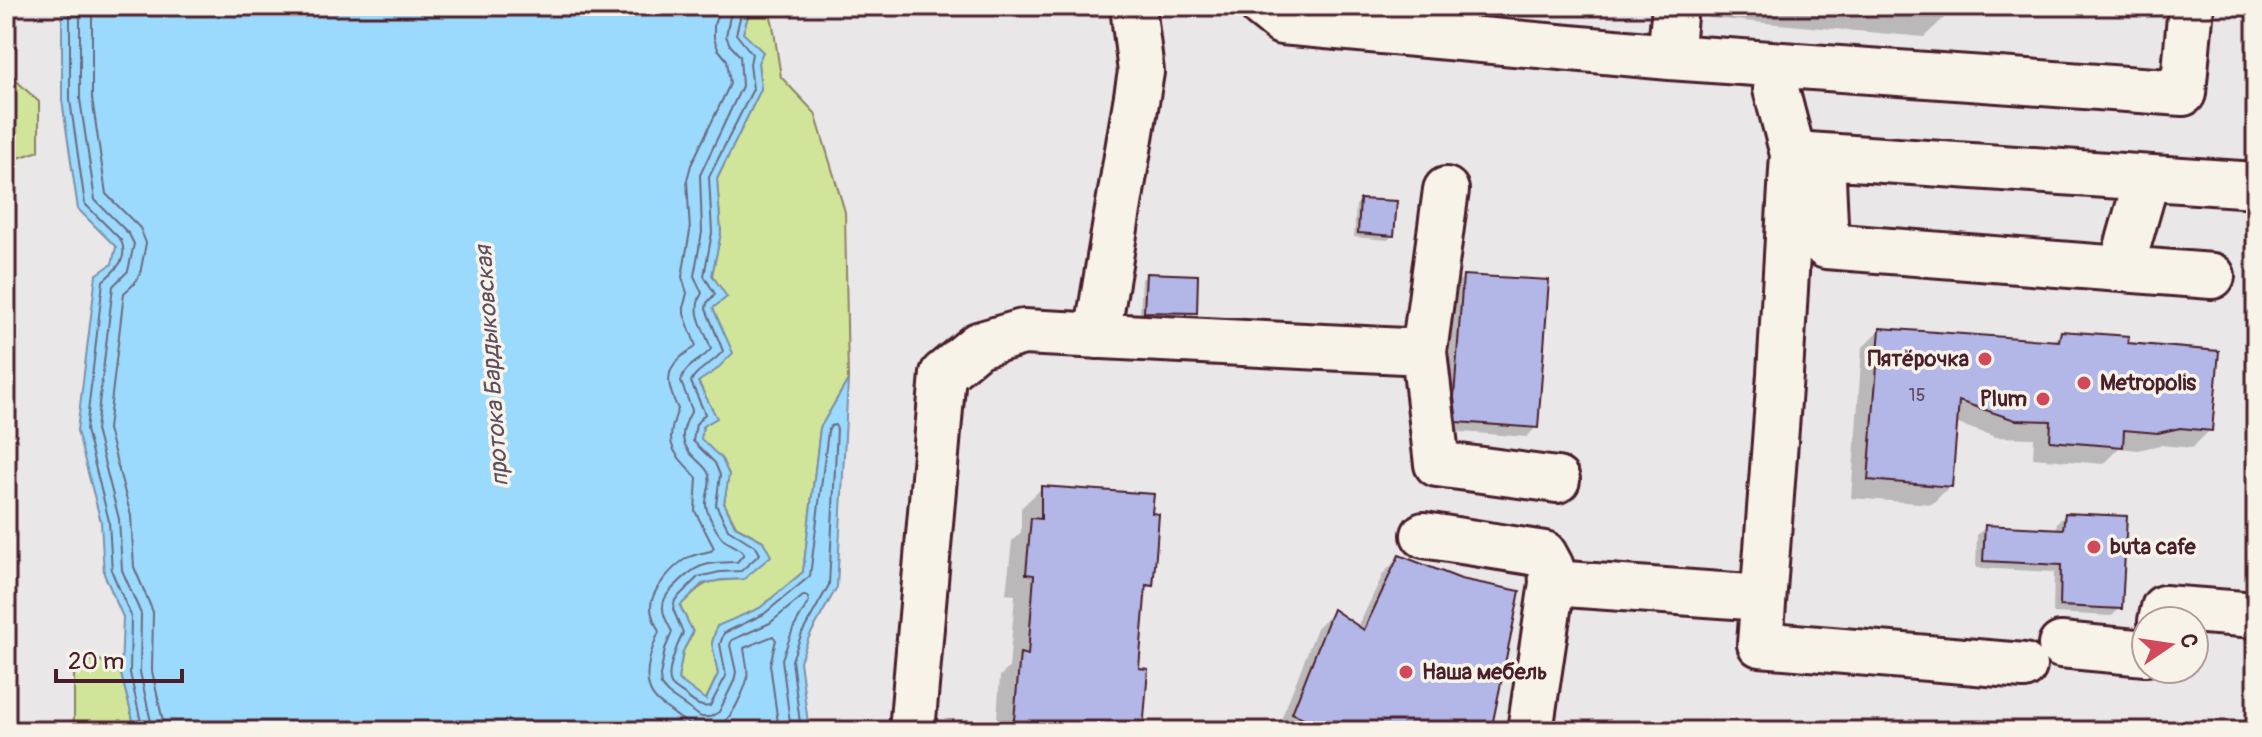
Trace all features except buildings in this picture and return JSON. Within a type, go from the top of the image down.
[{"type":"street","points":[[1097,336],[1141,72],[1133,6]]},
{"type":"street","points":[[1262,6],[1282,22],[1670,57],[2183,93],[2191,6]]},
{"type":"street","points":[[1670,57],[1675,6]]},
{"type":"street","points":[[1779,65],[1776,89],[1808,155],[1826,246],[2212,276]]},
{"type":"street","points":[[1808,155],[2256,185]]},
{"type":"street","points":[[1808,155],[1780,374],[1760,644],[2043,656],[2130,653]]},
{"type":"street","points":[[2121,269],[2147,178]]},
{"type":"street","points":[[1446,190],[1424,352],[1437,464],[1557,480]]},
{"type":"street","points":[[912,731],[943,374],[978,345],[1023,332],[1424,352]]},
{"type":"street","points":[[1424,535],[1544,554],[1551,567],[1552,583],[1530,731]]},
{"type":"street","points":[[1552,583],[1763,598]]},
{"type":"street","points":[[2210,612],[2256,615]]},
{"type":"green space","points":[[751,6],[768,6],[781,77],[815,113],[845,212],[848,380],[820,428],[803,572],[760,608],[717,627],[712,643],[718,674],[705,701],[678,679],[683,651],[693,633],[680,606],[708,583],[744,579],[763,541],[736,526],[724,503],[729,474],[721,459],[700,439],[703,426],[716,418],[698,381],[716,370],[712,275],[721,233],[717,179],[761,89],[758,63],[743,33]]},
{"type":"green space","points":[[6,71],[39,102],[39,151],[6,162]]},
{"type":"green space","points":[[100,660],[121,674],[136,731],[65,731],[74,719],[74,661]]},
{"type":"water","name":"протока Бардыковская","points":[[62,6],[751,6],[743,33],[763,52],[758,63],[761,89],[717,179],[721,233],[712,275],[727,297],[713,308],[733,353],[698,382],[717,418],[703,426],[701,439],[722,459],[729,475],[724,503],[735,526],[763,541],[771,556],[744,579],[702,584],[680,606],[693,632],[683,651],[678,679],[706,700],[718,674],[712,643],[717,626],[760,608],[803,572],[820,428],[848,380],[837,587],[809,637],[800,661],[809,731],[136,731],[121,674],[123,617],[104,574],[101,522],[77,431],[96,275],[112,264],[116,247],[78,209],[62,100]]},
{"type":"place","name":"Пятёрочка","points":[[1985,359]]},
{"type":"place","name":"Metropolis","points":[[2084,383]]},
{"type":"place","name":"Plum","points":[[2043,399]]},
{"type":"place","name":"buta cafe","points":[[2094,547]]},
{"type":"place","name":"Наша мебель","points":[[1406,672]]}]
